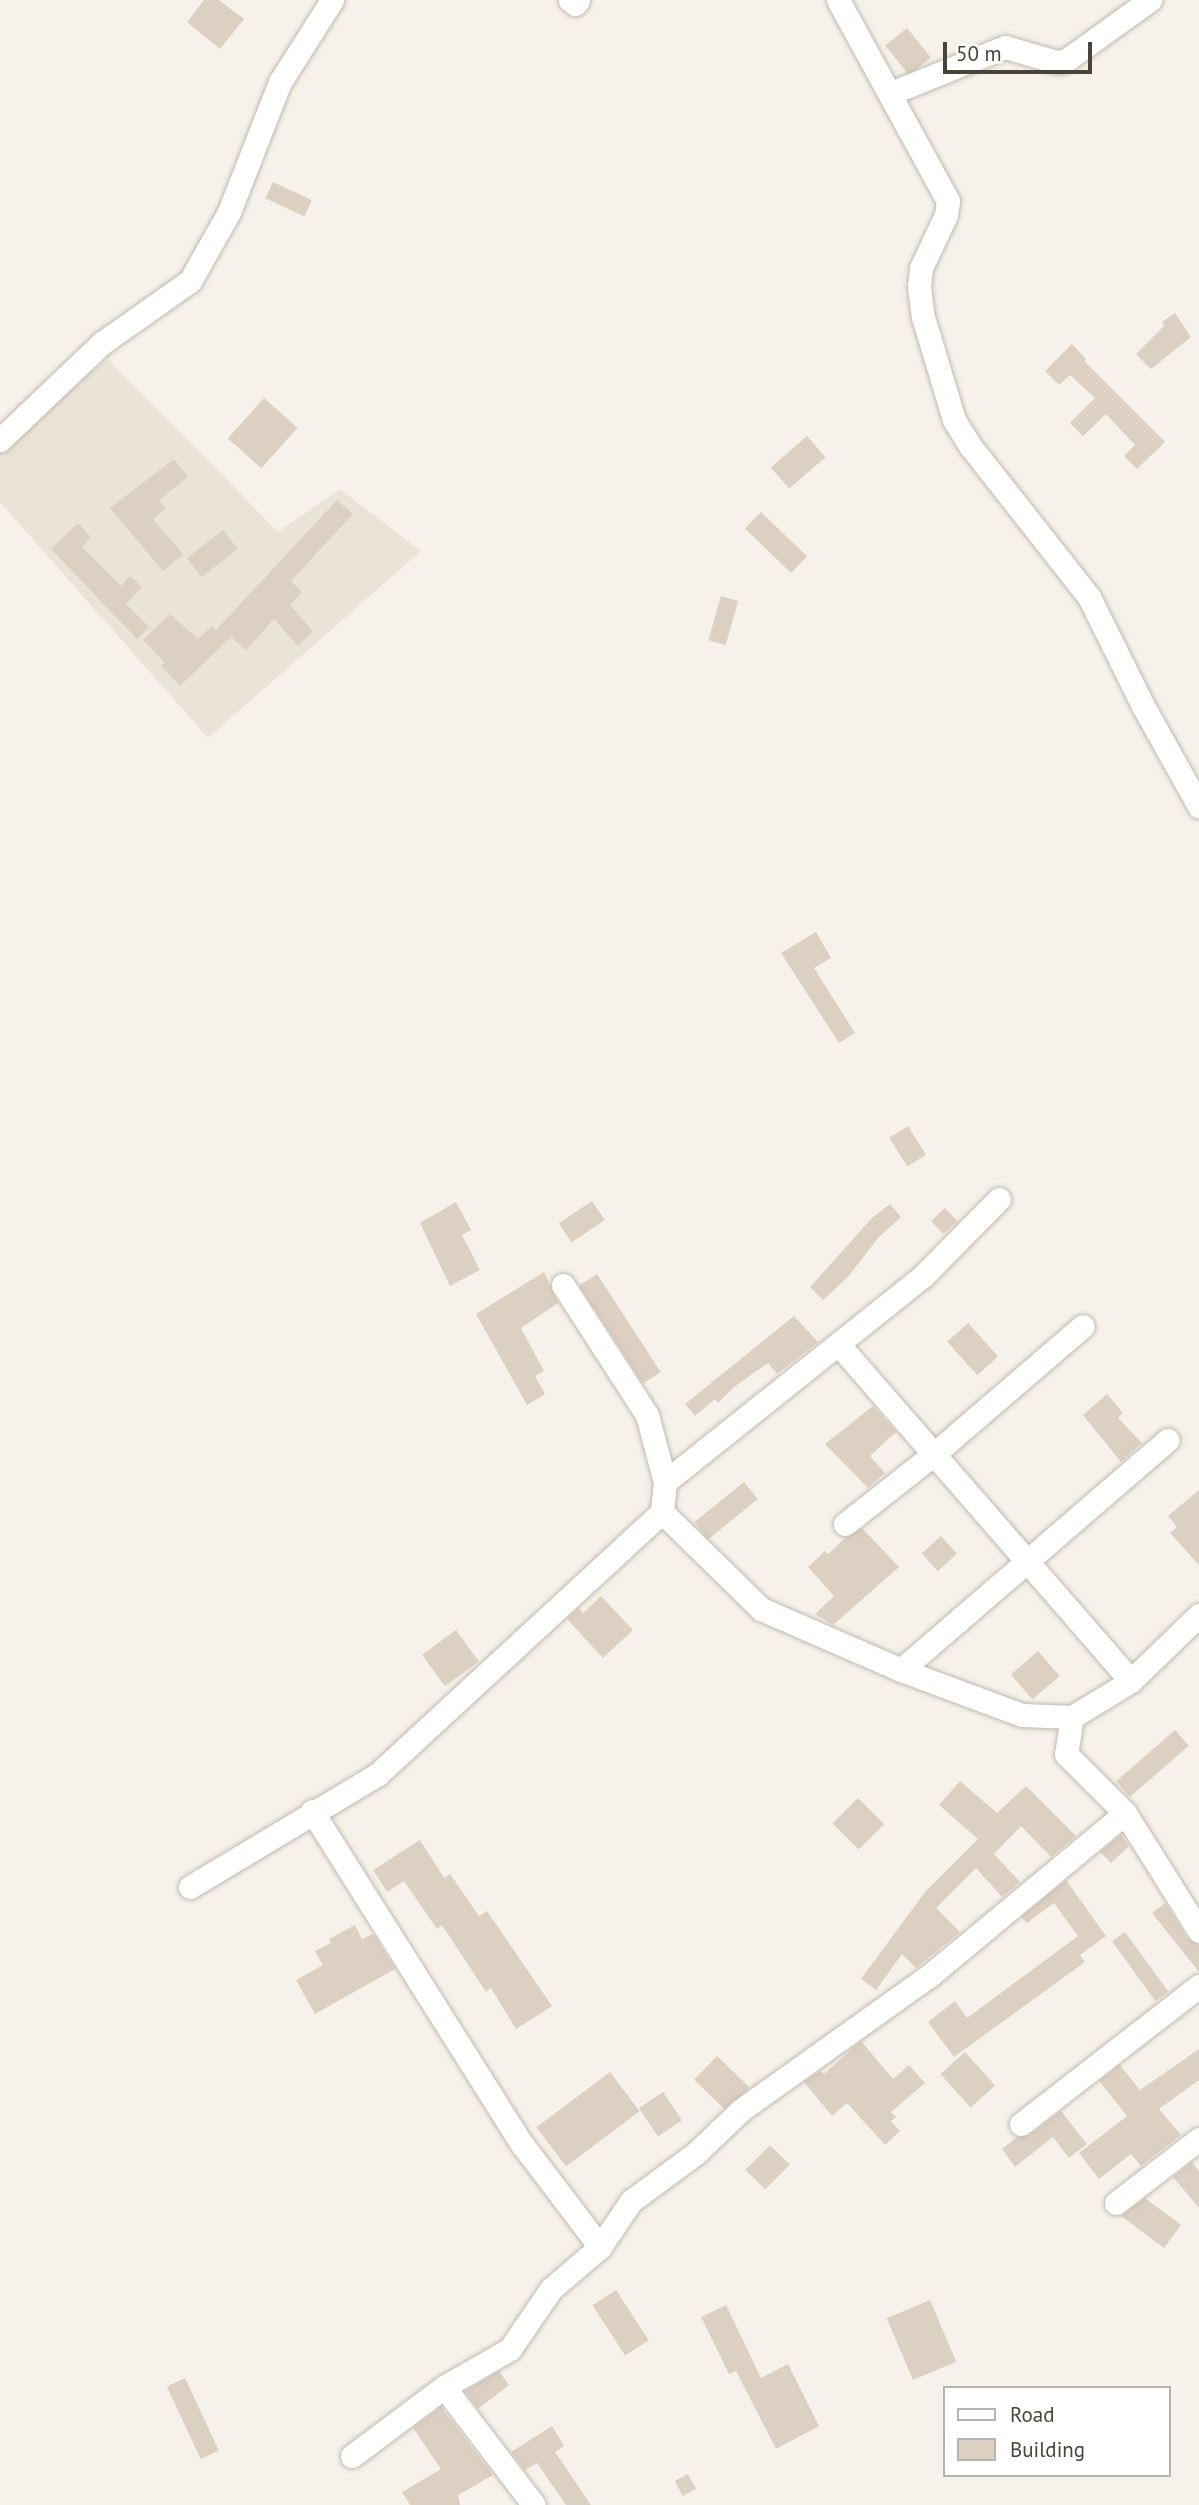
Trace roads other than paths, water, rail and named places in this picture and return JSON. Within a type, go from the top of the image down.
[{"type":"street","points":[[0,440],[102,343],[190,281],[229,212],[280,82],[332,0]]},
{"type":"street","points":[[570,0],[575,4],[578,0]]},
{"type":"street","points":[[838,0],[948,201],[946,215],[921,268],[919,286],[923,317],[954,420],[971,447],[1089,597],[1143,706],[1199,806]]},
{"type":"street","points":[[891,93],[1005,47],[1057,62],[1065,61],[1150,0]]},
{"type":"street","points":[[665,1482],[923,1276],[999,1199]]},
{"type":"street","points":[[190,1887],[312,1811],[378,1774],[662,1512],[665,1482],[647,1415],[563,1285]]},
{"type":"street","points":[[845,1524],[934,1454],[1083,1326]]},
{"type":"street","points":[[839,1345],[1131,1681]]},
{"type":"street","points":[[901,1670],[1167,1440]]},
{"type":"street","points":[[662,1512],[761,1609],[901,1670],[1022,1715],[1072,1717],[1131,1681],[1199,1615]]},
{"type":"street","points":[[1072,1717],[1066,1754],[1125,1813],[1199,1931]]},
{"type":"street","points":[[312,1811],[522,2144],[600,2247]]},
{"type":"street","points":[[352,2456],[444,2387],[510,2349],[551,2289],[600,2247],[631,2201],[696,2153],[741,2110],[929,1976],[1125,1813]]},
{"type":"street","points":[[1021,2124],[1199,1986]]},
{"type":"street","points":[[1116,2203],[1199,2139]]},
{"type":"street","points":[[444,2387],[534,2505]]}]
